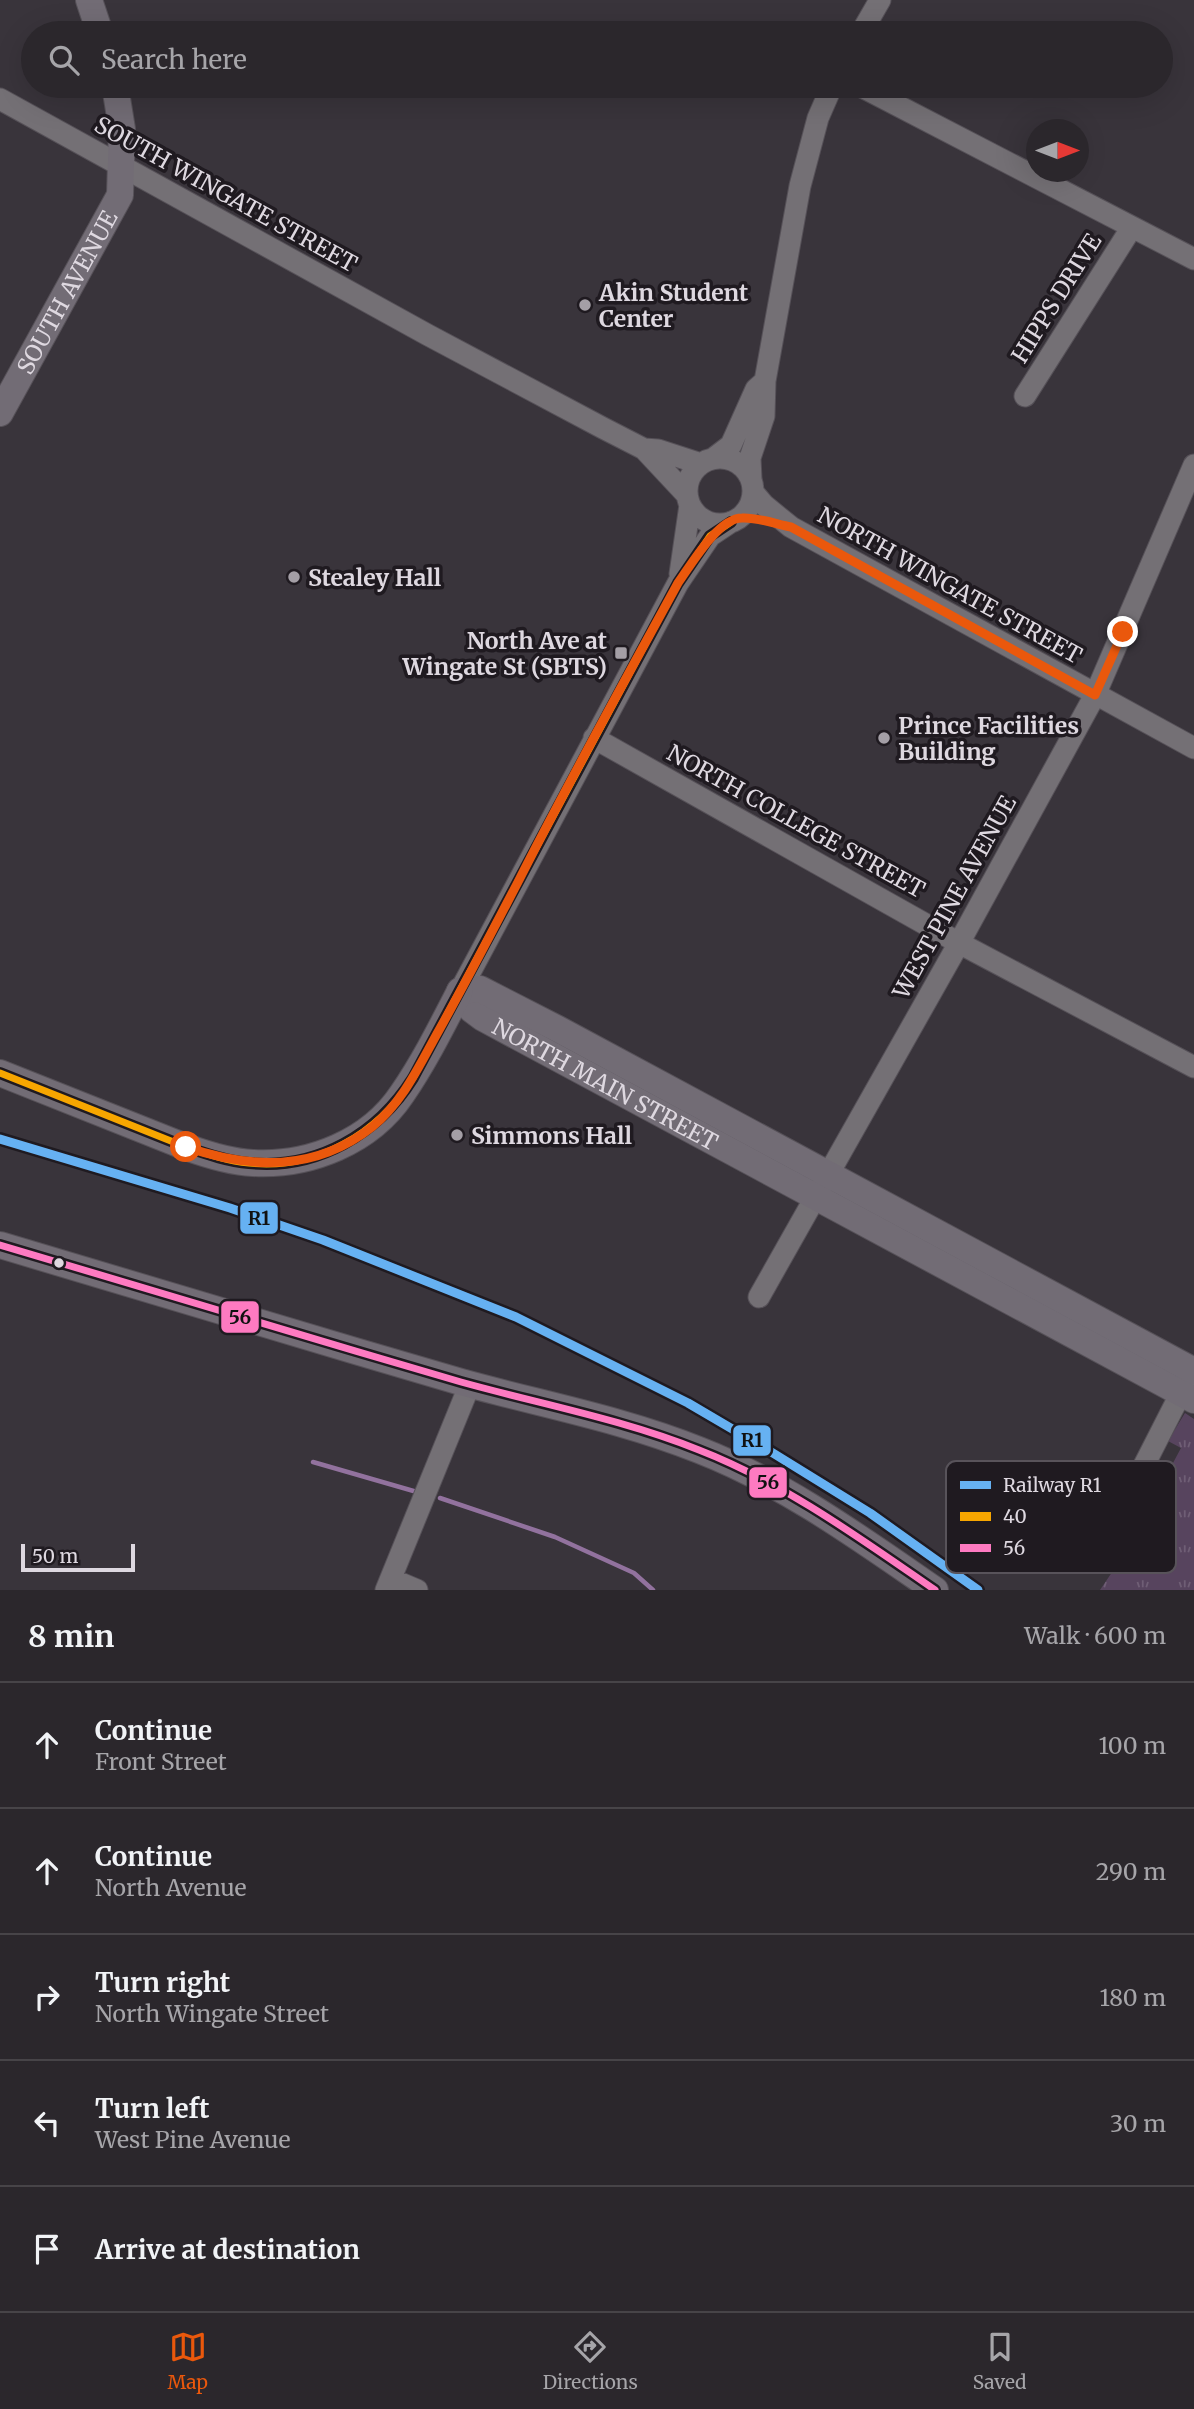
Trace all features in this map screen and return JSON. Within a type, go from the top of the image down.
[{"type":"main road","points":[[89,0],[96,21]]},
{"type":"main road","name":"SOUTH AVENUE","points":[[0,413],[120,195],[121,129],[117,98]]},
{"type":"main road","points":[[0,1073],[218,1158],[251,1163],[288,1162],[330,1150],[372,1126],[401,1096],[460,991]]},
{"type":"main road","name":"NORTH MAIN STREET","points":[[460,991],[471,1009],[483,1018],[823,1185],[1191,1380]]},
{"type":"main road","points":[[0,1245],[470,1384],[576,1411],[681,1443],[754,1475],[818,1512],[935,1590]]},
{"type":"street","points":[[868,21],[880,0]]},
{"type":"street","points":[[460,991],[678,583],[710,536],[747,510],[752,486],[750,458],[764,416],[765,381],[800,186],[818,118],[827,98]]},
{"type":"street","points":[[883,98],[1194,259]]},
{"type":"street","name":"SOUTH WINGATE STREET","points":[[0,99],[428,335],[644,449]]},
{"type":"street","name":"HIPPS DRIVE","points":[[1025,396],[1132,227]]},
{"type":"street","points":[[678,583],[691,476],[731,445],[756,388],[765,381]]},
{"type":"street","points":[[644,449],[708,461],[726,458],[745,470],[752,486]]},
{"type":"street","points":[[644,449],[688,500],[695,513],[712,523],[735,520]]},
{"type":"street","name":"WEST PINE AVENUE","points":[[759,1297],[959,943],[1095,695],[1194,465]]},
{"type":"street","name":"NORTH WINGATE STREET","points":[[752,486],[764,505],[791,527],[1194,748]]},
{"type":"street","name":"NORTH WINGATE STREET","points":[[735,520],[791,527]]},
{"type":"street","name":"NORTH COLLEGE STREET","points":[[594,738],[959,943],[1194,1068]]},
{"type":"street","points":[[1148,1461],[1191,1380]]},
{"type":"street","points":[[417,1590],[388,1585],[470,1384]]},
{"type":"green space","points":[[1185,1413],[1194,1419],[1194,1590],[1100,1590],[1111,1573],[1176,1573],[1174,1461],[1181,1448],[1168,1441]]},
{"type":"waterway","points":[[313,1462],[417,1492]]},
{"type":"waterway","points":[[440,1498],[555,1537],[634,1573],[653,1590]]},
{"type":"rail line","name":"R1","points":[[0,1139],[230,1208],[323,1240],[516,1317],[688,1403],[870,1513],[946,1567]]},
{"type":"rail line","name":"R1","points":[[954,1573],[978,1590]]},
{"type":"transit line","name":"40","points":[[0,1073],[186,1147],[241,1162],[274,1164],[298,1161],[322,1154],[364,1131],[399,1098],[413,1078],[678,583],[710,536],[731,522]]},
{"type":"transit line","name":"56","points":[[0,1245],[461,1382],[670,1439],[731,1463],[792,1495],[935,1590]]},
{"type":"place","name":"Akin Student Center","points":[[585,305]]},
{"type":"place","name":"Stealey Hall","points":[[294,577]]},
{"type":"place","name":"North Ave at Wingate St (SBTS)","points":[[621,653]]},
{"type":"place","name":"Prince Facilities Building","points":[[884,738]]},
{"type":"place","name":"Simmons Hall","points":[[457,1135]]},
{"type":"route","points":[[186,1147],[218,1158],[251,1163],[271,1164],[307,1159],[355,1138],[372,1126],[401,1096],[483,950],[678,583],[710,536],[740,517],[791,527],[1095,695],[1123,632]]}]
